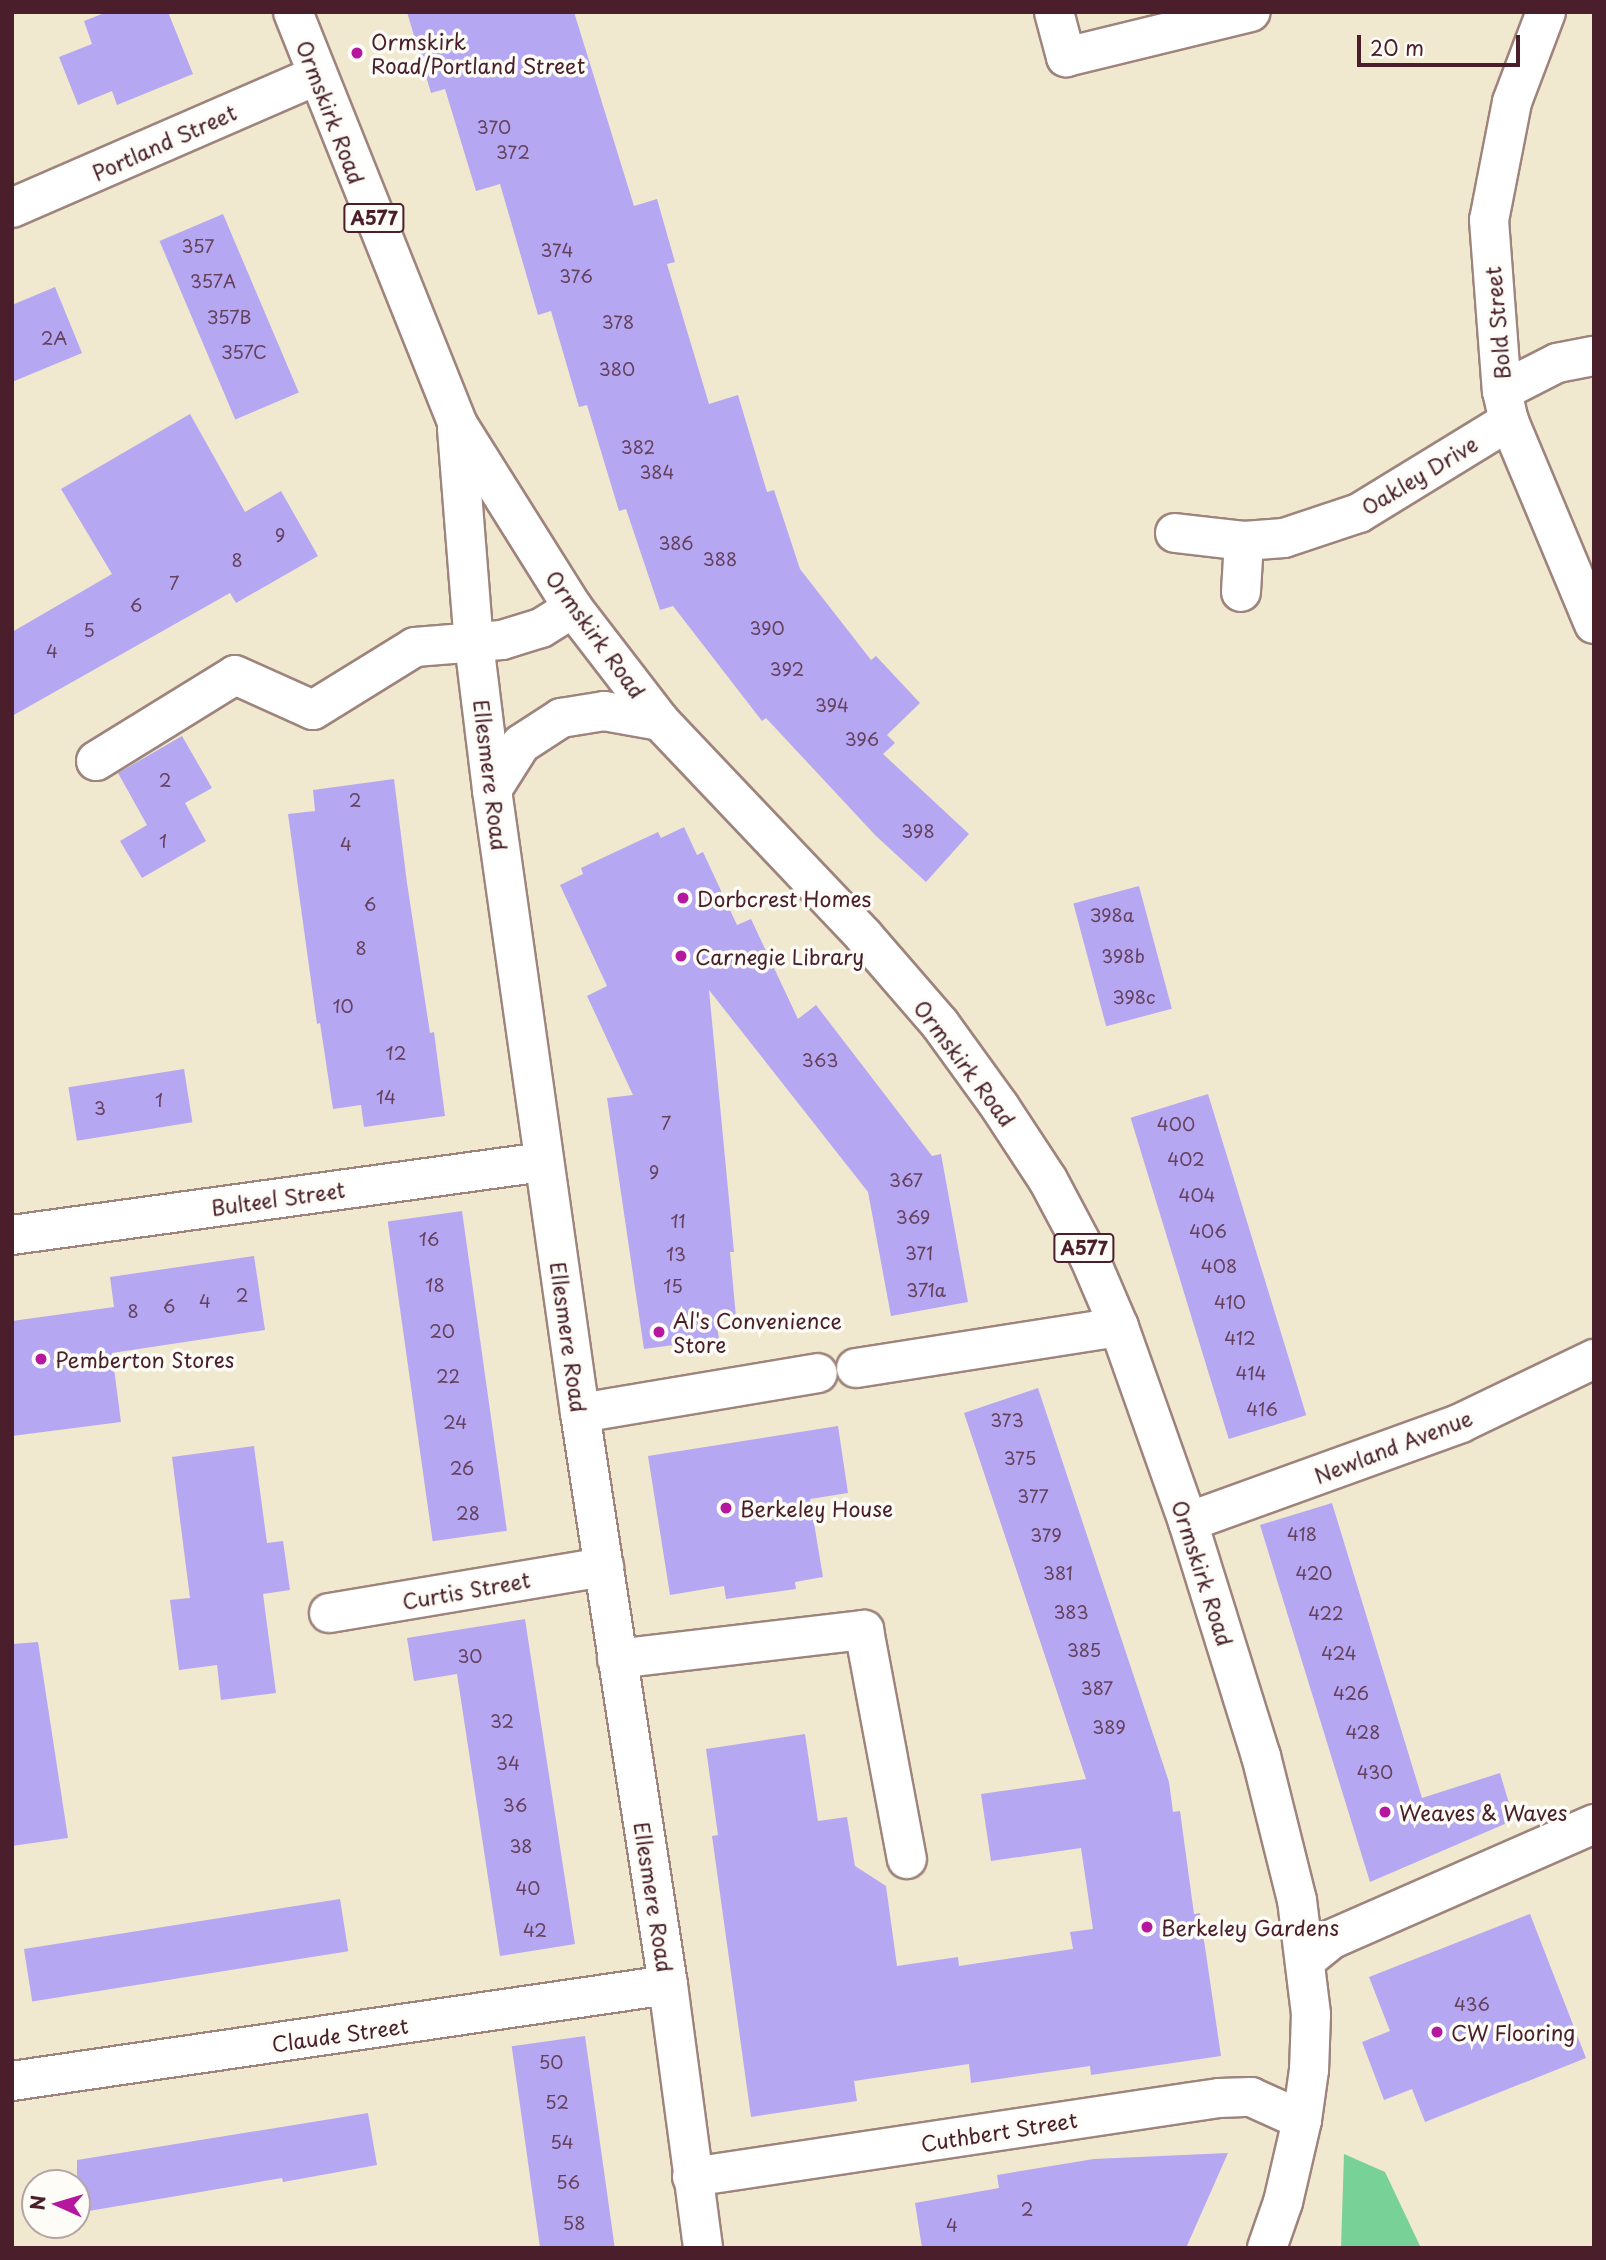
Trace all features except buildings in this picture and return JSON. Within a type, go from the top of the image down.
[{"type":"main road","name":"Ormskirk Road","points":[[293,12],[316,76],[457,423],[573,608],[660,721],[863,934],[940,1024],[1048,1180],[1089,1257],[1119,1327],[1188,1522],[1261,1756],[1297,1900],[1311,2014],[1309,2070],[1302,2120],[1283,2202],[1267,2248]]},
{"type":"main road","points":[[1054,12],[1066,57],[1251,12]]},
{"type":"main road","name":"Bold Street","points":[[1540,14],[1512,102],[1489,220],[1506,406],[1594,624]]},
{"type":"main road","name":"Portland Street","points":[[12,208],[316,76]]},
{"type":"main road","name":"Oakley Drive","points":[[1175,533],[1244,541],[1284,538],[1359,513],[1506,406],[1557,363],[1594,356]]},
{"type":"main road","name":"Ellesmere Road","points":[[457,423],[474,643],[492,790],[543,1162],[668,1985],[703,2248]]},
{"type":"main road","points":[[1241,592],[1244,541]]},
{"type":"main road","points":[[96,761],[235,675],[313,710],[415,647],[502,640],[541,628],[573,608]]},
{"type":"main road","points":[[492,790],[521,744],[561,718],[604,710],[660,721]]},
{"type":"main road","name":"Bulteel Street","points":[[12,1235],[543,1162]]},
{"type":"main road","points":[[856,1368],[1119,1327]]},
{"type":"main road","name":"Newland Avenue","points":[[1188,1522],[1461,1423],[1594,1359]]},
{"type":"main road","points":[[580,1413],[818,1373]]},
{"type":"main road","name":"Curtis Street","points":[[329,1613],[604,1567]]},
{"type":"main road","points":[[617,1659],[864,1630],[907,1859]]},
{"type":"main road","points":[[1306,1960],[1332,1939],[1594,1824]]},
{"type":"main road","name":"Claude Street","points":[[12,2081],[668,1985]]},
{"type":"main road","name":"Cuthbert Street","points":[[692,2177],[1219,2098],[1251,2097],[1302,2120]]},
{"type":"green space","points":[[1344,2154],[1385,2172],[1421,2248],[1341,2248]]},
{"type":"place","name":"Ormskirk Road/Portland Street","points":[[357,53]]},
{"type":"place","name":"Dorbcrest Homes","points":[[683,898]]},
{"type":"place","name":"Carnegie Library","points":[[681,956]]},
{"type":"place","name":"Al's Convenience Store","points":[[659,1332]]},
{"type":"place","name":"Pemberton Stores","points":[[41,1359]]},
{"type":"place","name":"Berkeley House","points":[[726,1508]]},
{"type":"place","name":"Weaves & Waves","points":[[1385,1812]]},
{"type":"place","name":"Berkeley Gardens","points":[[1147,1927]]},
{"type":"place","name":"CW Flooring","points":[[1437,2032]]}]
